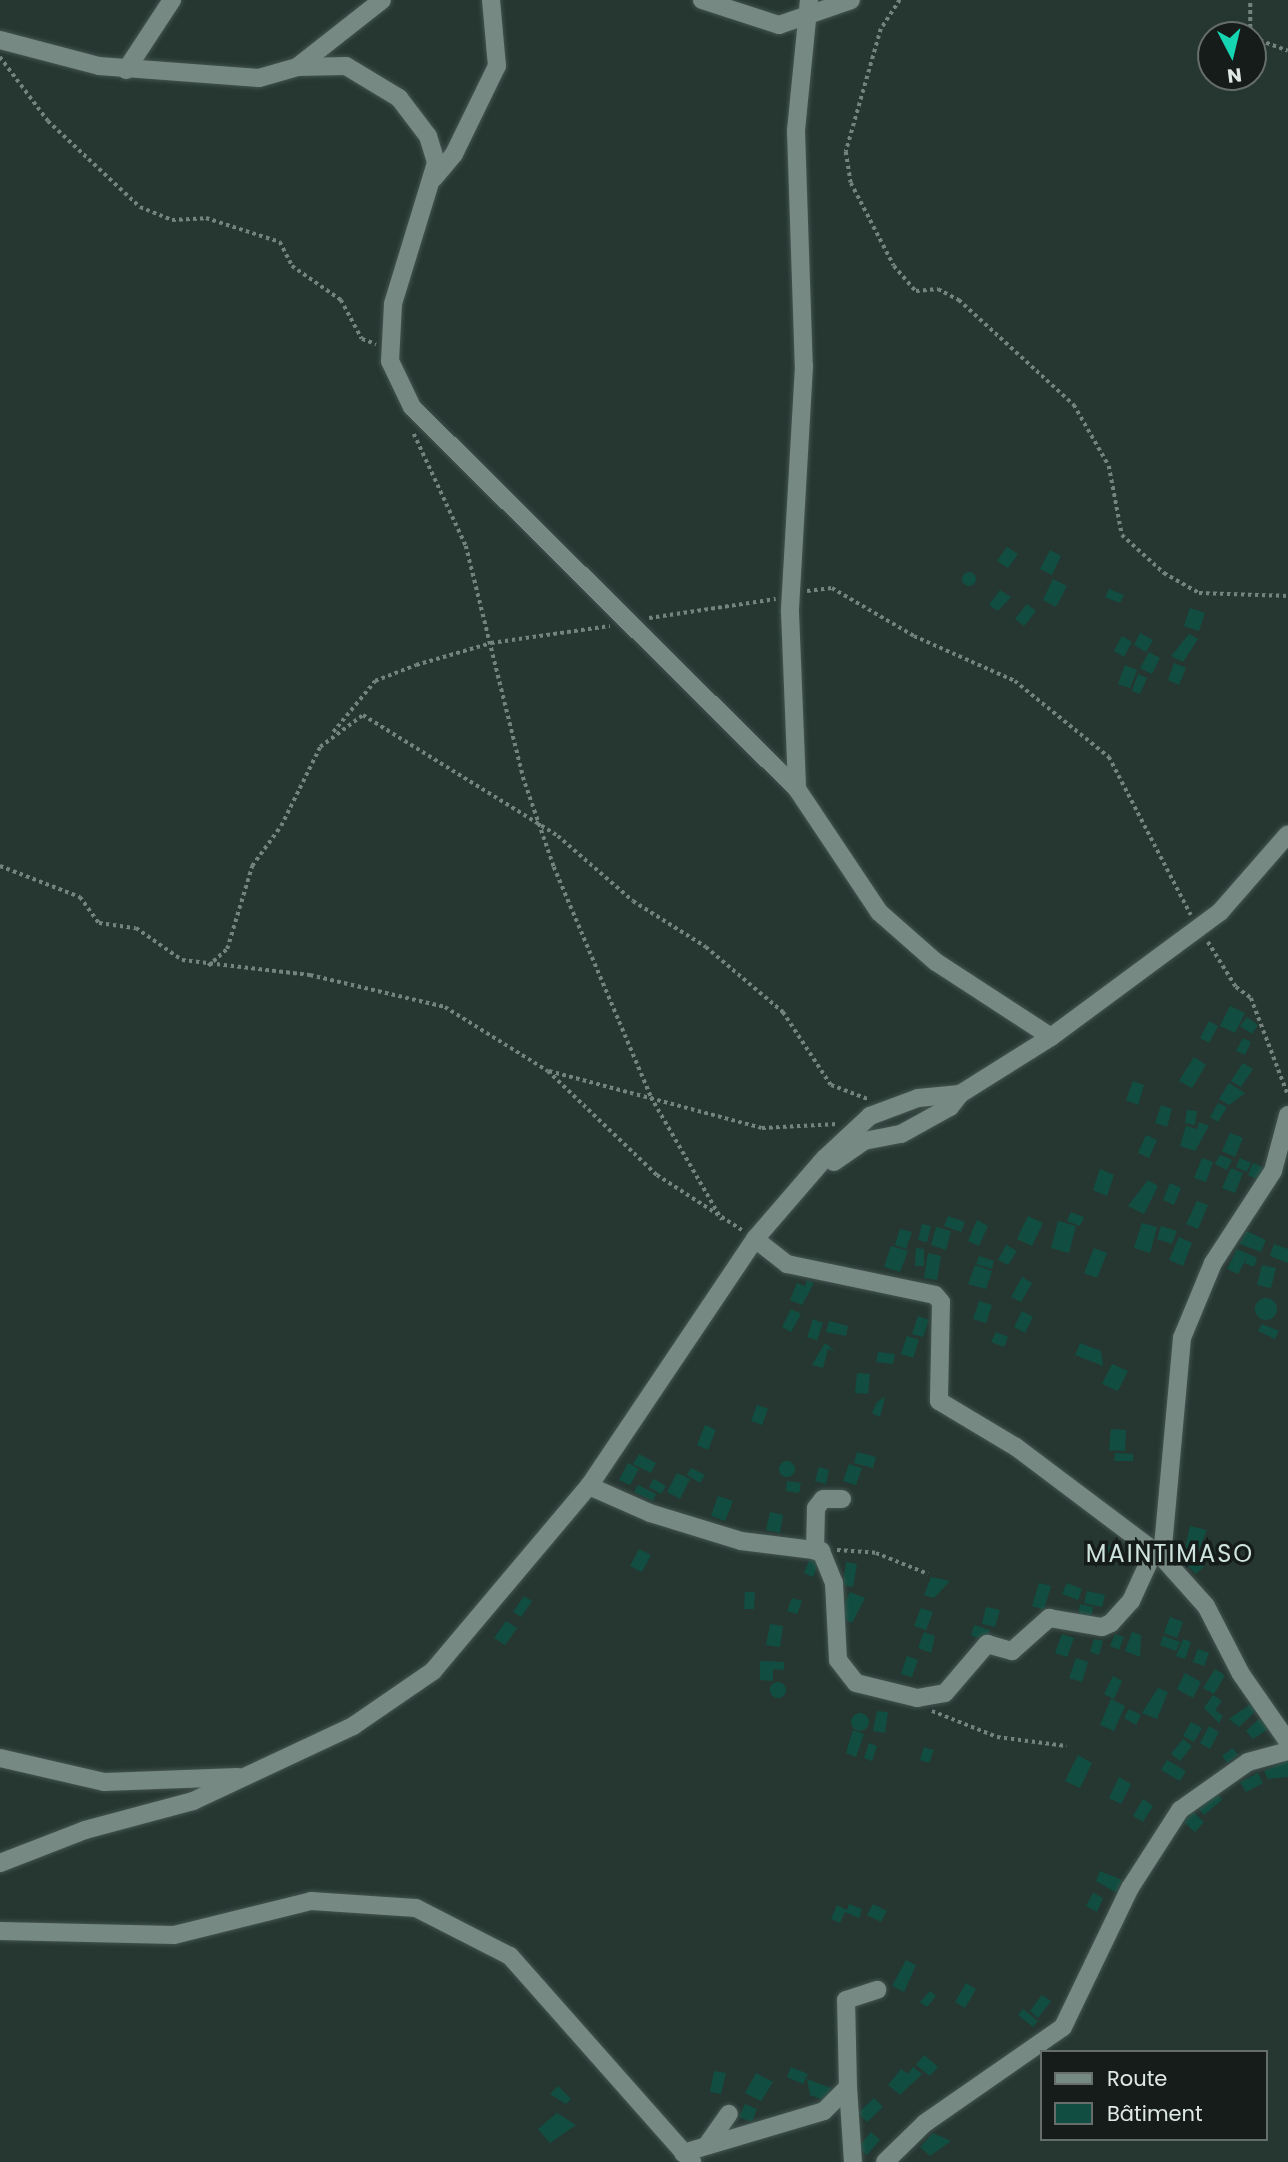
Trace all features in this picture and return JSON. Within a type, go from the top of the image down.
[{"type":"street","points":[[125,70],[172,0]]},
{"type":"street","points":[[297,67],[382,0]]},
{"type":"street","points":[[430,183],[454,154],[496,66],[491,0]]},
{"type":"street","points":[[702,0],[779,25],[809,5],[850,0]]},
{"type":"street","points":[[797,789],[791,593],[804,366],[796,131],[809,5]]},
{"type":"street","points":[[0,40],[125,70],[259,78],[297,67],[346,66],[399,98],[428,136],[436,163],[393,304],[390,361],[412,407],[797,789],[879,912],[936,962],[1051,1037]]},
{"type":"street","points":[[799,1188],[864,1141],[901,1134],[950,1107],[960,1094],[1051,1037],[1220,912],[1288,834]]},
{"type":"street","points":[[0,1864],[85,1830],[193,1801],[238,1777],[353,1726],[433,1671],[589,1486],[755,1239],[799,1188],[870,1115],[918,1098],[960,1094]]},
{"type":"street","points":[[842,1499],[823,1499],[816,1508],[818,1551],[834,1583],[838,1660],[856,1683],[931,1699],[945,1693],[986,1644],[1012,1651],[1049,1618],[1102,1628],[1111,1623],[1131,1601],[1158,1554],[1182,1338],[1213,1263],[1273,1171],[1288,1115]]},
{"type":"street","points":[[755,1239],[787,1264],[935,1295],[941,1301],[939,1401],[1016,1447],[1158,1554],[1206,1605],[1241,1674],[1288,1742]]},
{"type":"street","points":[[589,1486],[650,1513],[741,1541],[818,1551]]},
{"type":"street","points":[[885,2162],[935,2116],[1063,2026],[1130,1888],[1180,1810],[1248,1762],[1288,1751]]},
{"type":"street","points":[[0,1758],[104,1782],[238,1777]]},
{"type":"street","points":[[0,1931],[174,1935],[311,1901],[415,1908],[467,1928],[510,1956],[687,2157],[707,2145],[800,2122],[848,2087]]},
{"type":"street","points":[[853,2162],[846,2000],[877,1990]]},
{"type":"street","points":[[707,2145],[729,2114]]},
{"type":"path","points":[[900,0],[881,29],[846,152],[851,183],[894,266],[916,291],[938,289],[959,300],[1074,405],[1109,466],[1122,535],[1164,573],[1199,593],[1288,596]]},
{"type":"path","points":[[1250,0],[1251,21]]},
{"type":"path","points":[[1267,42],[1288,51]]},
{"type":"path","points":[[0,56],[48,121],[140,207],[172,220],[206,218],[280,242],[292,266],[341,300],[362,339],[381,346],[390,361]]},
{"type":"path","points":[[411,428],[466,546],[540,825],[651,1097],[722,1220]]},
{"type":"path","points":[[208,966],[227,949],[252,866],[333,732],[375,681],[491,643],[758,605],[791,593],[832,587],[914,636],[967,656],[1015,681],[1110,757],[1199,926],[1236,988],[1251,998],[1288,1095]]},
{"type":"path","points":[[333,732],[363,715],[540,825],[783,1012],[831,1085],[882,1100]]},
{"type":"path","points":[[0,866],[80,897],[99,923],[136,928],[182,960],[208,966],[310,975],[445,1007],[548,1071],[657,1175],[722,1220],[755,1239]]},
{"type":"path","points":[[548,1071],[762,1128],[817,1129],[870,1115]]},
{"type":"path","points":[[818,1551],[876,1553],[928,1574]]},
{"type":"path","points":[[931,1699],[933,1714],[947,1722],[1028,1744],[1066,1746]]},
{"type":"building","points":[[1007,547],[1018,554],[1008,568],[997,561]]},
{"type":"building","points":[[1050,550],[1061,556],[1052,575],[1040,569]]},
{"type":"building","points":[[966,572],[972,572],[976,579],[972,586],[966,586],[962,582],[962,576]]},
{"type":"building","points":[[1053,579],[1067,586],[1056,607],[1043,600]]},
{"type":"building","points":[[1109,589],[1124,595],[1120,603],[1105,597]]},
{"type":"building","points":[[1000,590],[1011,597],[998,611],[989,605]]},
{"type":"building","points":[[1027,604],[1036,611],[1024,626],[1015,619]]},
{"type":"building","points":[[1190,608],[1205,613],[1199,631],[1184,626]]},
{"type":"building","points":[[1140,633],[1153,640],[1146,652],[1134,645]]},
{"type":"building","points":[[1189,634],[1198,639],[1183,662],[1171,656]]},
{"type":"building","points":[[1122,636],[1132,642],[1124,657],[1114,651]]},
{"type":"building","points":[[1149,652],[1160,658],[1152,674],[1140,668]]},
{"type":"building","points":[[1174,663],[1186,668],[1179,685],[1168,680]]},
{"type":"building","points":[[1125,665],[1137,670],[1130,688],[1118,684]]},
{"type":"building","points":[[1138,674],[1147,678],[1140,694],[1132,691]]},
{"type":"building","points":[[1230,1006],[1245,1013],[1235,1033],[1220,1026]]},
{"type":"building","points":[[1247,1017],[1258,1025],[1252,1034],[1240,1026]]},
{"type":"building","points":[[1209,1021],[1218,1026],[1209,1043],[1200,1038]]},
{"type":"building","points":[[1243,1038],[1251,1042],[1245,1055],[1236,1051]]},
{"type":"building","points":[[1194,1057],[1206,1065],[1192,1088],[1179,1081]]},
{"type":"building","points":[[1243,1063],[1253,1069],[1241,1087],[1231,1081]]},
{"type":"building","points":[[1133,1081],[1144,1085],[1138,1105],[1126,1100]]},
{"type":"building","points":[[1229,1083],[1245,1093],[1229,1105],[1219,1099]]},
{"type":"building","points":[[1218,1103],[1227,1107],[1218,1122],[1210,1117]]},
{"type":"building","points":[[1161,1105],[1172,1109],[1167,1127],[1155,1123]]},
{"type":"building","points":[[1187,1110],[1197,1111],[1195,1125],[1185,1123]]},
{"type":"building","points":[[1199,1122],[1209,1126],[1195,1151],[1180,1146],[1186,1126],[1197,1129]]},
{"type":"building","points":[[1230,1133],[1243,1138],[1235,1157],[1222,1151]]},
{"type":"building","points":[[1146,1135],[1157,1140],[1149,1158],[1138,1153]]},
{"type":"building","points":[[1220,1155],[1232,1160],[1227,1170],[1215,1164]]},
{"type":"building","points":[[1202,1158],[1213,1162],[1206,1182],[1194,1178]]},
{"type":"building","points":[[1240,1158],[1251,1163],[1247,1172],[1236,1167]]},
{"type":"building","points":[[1253,1163],[1267,1169],[1261,1181],[1248,1175]]},
{"type":"building","points":[[1231,1168],[1243,1173],[1235,1193],[1222,1188]]},
{"type":"building","points":[[1100,1169],[1114,1175],[1107,1196],[1093,1190]]},
{"type":"building","points":[[1148,1180],[1158,1186],[1144,1214],[1128,1206]]},
{"type":"building","points":[[1170,1183],[1181,1188],[1174,1205],[1163,1200]]},
{"type":"building","points":[[1197,1201],[1208,1205],[1198,1229],[1186,1224]]},
{"type":"building","points":[[1071,1212],[1084,1217],[1080,1226],[1067,1221]]},
{"type":"building","points":[[948,1216],[965,1222],[961,1232],[944,1226]]},
{"type":"building","points":[[1028,1216],[1043,1223],[1032,1246],[1017,1239]]},
{"type":"building","points":[[977,1220],[988,1226],[979,1246],[968,1241]]},
{"type":"building","points":[[1058,1221],[1076,1226],[1069,1253],[1051,1248]]},
{"type":"building","points":[[1142,1223],[1157,1227],[1150,1253],[1134,1248]]},
{"type":"building","points":[[922,1224],[931,1226],[927,1242],[918,1240]]},
{"type":"building","points":[[1161,1226],[1177,1231],[1172,1244],[1157,1239]]},
{"type":"building","points":[[936,1227],[951,1231],[946,1250],[931,1245]]},
{"type":"building","points":[[900,1229],[912,1232],[906,1249],[895,1245]]},
{"type":"building","points":[[1246,1231],[1266,1240],[1261,1252],[1240,1244]]},
{"type":"building","points":[[1179,1237],[1192,1243],[1183,1266],[1169,1260]]},
{"type":"building","points":[[1274,1244],[1288,1249],[1288,1263],[1270,1256]]},
{"type":"building","points":[[1006,1245],[1017,1251],[1008,1265],[998,1260]]},
{"type":"building","points":[[891,1246],[908,1251],[900,1272],[884,1267]]},
{"type":"building","points":[[916,1248],[924,1249],[924,1266],[915,1266]]},
{"type":"building","points":[[1094,1248],[1107,1253],[1097,1278],[1084,1273]]},
{"type":"building","points":[[1237,1249],[1257,1258],[1254,1267],[1245,1263],[1248,1255],[1238,1274],[1227,1269]]},
{"type":"building","points":[[928,1253],[941,1256],[937,1280],[924,1278]]},
{"type":"building","points":[[979,1256],[994,1261],[992,1269],[976,1264]]},
{"type":"building","points":[[975,1265],[992,1271],[986,1289],[968,1284]]},
{"type":"building","points":[[1262,1265],[1276,1268],[1271,1288],[1257,1285]]},
{"type":"building","points":[[1022,1277],[1032,1283],[1021,1302],[1011,1297]]},
{"type":"building","points":[[807,1280],[814,1283],[802,1305],[790,1300],[797,1283],[805,1286]]},
{"type":"building","points":[[1266,1298],[1274,1301],[1277,1309],[1274,1317],[1266,1320],[1258,1317],[1255,1309],[1258,1301]]},
{"type":"building","points":[[979,1301],[992,1305],[986,1323],[973,1319]]},
{"type":"building","points":[[791,1309],[801,1314],[791,1332],[782,1327]]},
{"type":"building","points":[[1022,1311],[1033,1317],[1025,1333],[1014,1327]]},
{"type":"building","points":[[918,1316],[929,1320],[923,1337],[912,1334]]},
{"type":"building","points":[[813,1319],[823,1323],[817,1340],[807,1337]]},
{"type":"building","points":[[829,1321],[848,1326],[846,1336],[826,1332]]},
{"type":"building","points":[[1262,1324],[1279,1331],[1275,1339],[1258,1331]]},
{"type":"building","points":[[996,1332],[1008,1337],[1004,1347],[991,1342]]},
{"type":"building","points":[[907,1336],[919,1340],[913,1358],[901,1354]]},
{"type":"building","points":[[825,1343],[835,1351],[828,1349],[823,1368],[812,1365]]},
{"type":"building","points":[[1080,1343],[1101,1351],[1103,1366],[1075,1355]]},
{"type":"building","points":[[878,1352],[895,1354],[893,1364],[876,1362]]},
{"type":"building","points":[[1112,1364],[1128,1371],[1118,1391],[1102,1384]]},
{"type":"building","points":[[857,1373],[870,1374],[868,1394],[855,1393]]},
{"type":"building","points":[[885,1397],[880,1417],[872,1413],[877,1402]]},
{"type":"building","points":[[757,1405],[768,1409],[762,1425],[751,1421]]},
{"type":"building","points":[[705,1425],[716,1430],[708,1450],[697,1445]]},
{"type":"building","points":[[1111,1429],[1126,1430],[1125,1451],[1109,1450]]},
{"type":"building","points":[[857,1452],[876,1457],[873,1468],[854,1463]]},
{"type":"building","points":[[1115,1453],[1133,1454],[1133,1461],[1114,1461]]},
{"type":"building","points":[[639,1454],[656,1463],[651,1473],[633,1464]]},
{"type":"building","points":[[784,1461],[790,1461],[795,1469],[793,1475],[784,1477],[779,1472],[779,1466]]},
{"type":"building","points":[[628,1463],[639,1469],[630,1485],[619,1480]]},
{"type":"building","points":[[849,1464],[862,1468],[856,1485],[843,1481]]},
{"type":"building","points":[[819,1467],[829,1470],[826,1484],[815,1481]]},
{"type":"building","points":[[691,1468],[705,1475],[700,1483],[687,1475]]},
{"type":"building","points":[[677,1473],[690,1479],[680,1499],[667,1492]]},
{"type":"building","points":[[654,1479],[666,1486],[661,1494],[649,1487]]},
{"type":"building","points":[[787,1481],[801,1483],[799,1493],[786,1491]]},
{"type":"building","points":[[638,1485],[656,1494],[653,1501],[634,1492]]},
{"type":"building","points":[[718,1496],[733,1501],[725,1521],[711,1516]]},
{"type":"building","points":[[770,1512],[783,1515],[780,1533],[766,1530]]},
{"type":"building","points":[[1190,1526],[1207,1530],[1198,1552],[1185,1549]]},
{"type":"building","points":[[1103,1544],[1115,1548],[1109,1566],[1097,1563]]},
{"type":"building","points":[[639,1549],[651,1555],[642,1572],[630,1566]]},
{"type":"building","points":[[1193,1555],[1204,1566],[1196,1574],[1185,1563]]},
{"type":"building","points":[[811,1556],[820,1559],[813,1577],[804,1573]]},
{"type":"building","points":[[846,1562],[857,1564],[853,1587],[843,1585]]},
{"type":"building","points":[[931,1577],[950,1581],[934,1598],[924,1595]]},
{"type":"building","points":[[1039,1583],[1051,1586],[1044,1610],[1032,1606]]},
{"type":"building","points":[[1067,1583],[1082,1589],[1078,1600],[1062,1594]]},
{"type":"building","points":[[1087,1591],[1105,1595],[1102,1607],[1084,1603]]},
{"type":"building","points":[[745,1592],[755,1592],[754,1609],[744,1609]]},
{"type":"building","points":[[850,1592],[865,1598],[852,1623],[838,1617]]},
{"type":"building","points":[[524,1596],[532,1601],[521,1617],[513,1612]]},
{"type":"building","points":[[792,1598],[802,1601],[797,1614],[787,1611]]},
{"type":"building","points":[[1080,1604],[1093,1607],[1090,1623],[1077,1621]]},
{"type":"building","points":[[986,1607],[1000,1610],[995,1627],[982,1624]]},
{"type":"building","points":[[921,1608],[933,1612],[926,1630],[914,1626]]},
{"type":"building","points":[[1170,1617],[1183,1622],[1177,1638],[1164,1633]]},
{"type":"building","points":[[506,1621],[517,1628],[505,1645],[494,1638]]},
{"type":"building","points":[[770,1624],[783,1626],[780,1647],[766,1645]]},
{"type":"building","points":[[974,1625],[990,1630],[987,1640],[971,1636]]},
{"type":"building","points":[[924,1632],[935,1636],[931,1653],[918,1648]]},
{"type":"building","points":[[1132,1632],[1141,1635],[1140,1657],[1125,1651]]},
{"type":"building","points":[[1062,1634],[1074,1638],[1067,1657],[1055,1653]]},
{"type":"building","points":[[1115,1634],[1124,1637],[1119,1650],[1110,1646]]},
{"type":"building","points":[[1163,1636],[1180,1642],[1176,1651],[1160,1645]]},
{"type":"building","points":[[1094,1639],[1103,1641],[1099,1655],[1090,1652]]},
{"type":"building","points":[[1183,1639],[1191,1642],[1185,1659],[1176,1656]]},
{"type":"building","points":[[1198,1649],[1209,1653],[1204,1666],[1193,1662]]},
{"type":"building","points":[[907,1656],[918,1660],[912,1677],[901,1674]]},
{"type":"building","points":[[1076,1658],[1088,1662],[1082,1682],[1069,1678]]},
{"type":"building","points":[[760,1661],[784,1662],[784,1670],[773,1669],[773,1681],[760,1680]]},
{"type":"building","points":[[1215,1669],[1225,1675],[1214,1694],[1203,1688]]},
{"type":"building","points":[[1185,1673],[1201,1682],[1193,1698],[1177,1689]]},
{"type":"building","points":[[1113,1676],[1122,1681],[1114,1699],[1104,1694]]},
{"type":"building","points":[[778,1682],[786,1690],[778,1698],[770,1690]]},
{"type":"building","points":[[1158,1688],[1168,1692],[1157,1719],[1142,1713]]},
{"type":"building","points":[[1213,1695],[1222,1701],[1215,1710],[1223,1716],[1219,1723],[1204,1708]]},
{"type":"building","points":[[1111,1699],[1125,1706],[1114,1731],[1100,1725]]},
{"type":"building","points":[[1252,1703],[1259,1708],[1239,1727],[1229,1719]]},
{"type":"building","points":[[1129,1709],[1141,1715],[1136,1725],[1124,1718]]},
{"type":"building","points":[[877,1711],[888,1712],[885,1733],[873,1731]]},
{"type":"building","points":[[860,1713],[866,1716],[869,1722],[866,1728],[860,1731],[854,1728],[851,1722],[854,1716]]},
{"type":"building","points":[[1260,1718],[1270,1728],[1253,1739],[1246,1731]]},
{"type":"building","points":[[1191,1722],[1202,1728],[1194,1742],[1183,1736]]},
{"type":"building","points":[[1209,1726],[1219,1732],[1210,1749],[1200,1743]]},
{"type":"building","points":[[853,1730],[864,1734],[856,1757],[846,1753]]},
{"type":"building","points":[[1183,1739],[1192,1746],[1180,1761],[1171,1754]]},
{"type":"building","points":[[869,1743],[877,1746],[872,1761],[864,1758]]},
{"type":"building","points":[[924,1747],[934,1750],[929,1763],[920,1760]]},
{"type":"building","points":[[1233,1748],[1238,1755],[1227,1763],[1222,1756]]},
{"type":"building","points":[[1078,1755],[1092,1763],[1080,1788],[1065,1781]]},
{"type":"building","points":[[1167,1760],[1186,1771],[1180,1781],[1161,1770]]},
{"type":"building","points":[[1288,1760],[1288,1777],[1268,1779],[1264,1771]]},
{"type":"building","points":[[1258,1773],[1263,1783],[1246,1792],[1240,1782]]},
{"type":"building","points":[[1119,1777],[1131,1784],[1121,1804],[1109,1798]]},
{"type":"building","points":[[1217,1793],[1222,1800],[1204,1815],[1199,1809]]},
{"type":"building","points":[[1143,1799],[1153,1806],[1143,1822],[1133,1816]]},
{"type":"building","points":[[1193,1812],[1204,1822],[1195,1832],[1184,1822]]},
{"type":"building","points":[[1100,1871],[1122,1880],[1117,1893],[1096,1881]]},
{"type":"building","points":[[1093,1893],[1103,1898],[1097,1912],[1086,1906]]},
{"type":"building","points":[[849,1904],[862,1909],[859,1918],[845,1912],[840,1923],[831,1919],[837,1905],[847,1910]]},
{"type":"building","points":[[873,1904],[887,1911],[881,1922],[867,1915]]},
{"type":"building","points":[[906,1960],[916,1965],[904,1992],[892,1986]]},
{"type":"building","points":[[966,1983],[976,1989],[965,2008],[955,2002]]},
{"type":"building","points":[[930,1991],[936,1996],[927,2007],[920,2002]]},
{"type":"building","points":[[1042,1995],[1051,2001],[1038,2018],[1030,2011]]},
{"type":"building","points":[[1023,2009],[1038,2021],[1033,2027],[1018,2015]]},
{"type":"building","points":[[924,2055],[938,2067],[930,2076],[916,2065]]},
{"type":"building","points":[[791,2067],[808,2074],[803,2084],[787,2077]]},
{"type":"building","points":[[913,2067],[922,2074],[900,2095],[888,2085],[901,2069],[908,2074]]},
{"type":"building","points":[[714,2071],[726,2073],[721,2094],[710,2092]]},
{"type":"building","points":[[756,2073],[773,2082],[761,2101],[745,2093]]},
{"type":"building","points":[[807,2079],[831,2088],[826,2101],[810,2095]]},
{"type":"building","points":[[558,2086],[571,2099],[566,2104],[550,2094]]},
{"type":"building","points":[[874,2098],[883,2107],[867,2122],[858,2113]]},
{"type":"building","points":[[745,2104],[757,2109],[752,2122],[739,2117]]},
{"type":"building","points":[[557,2113],[576,2125],[550,2143],[538,2129]]},
{"type":"building","points":[[871,2132],[880,2140],[867,2155],[858,2147]]},
{"type":"building","points":[[933,2133],[951,2141],[930,2156],[920,2147]]},
{"type":"district","name":"MAINTIMASO","points":[[1170,1554]]}]
